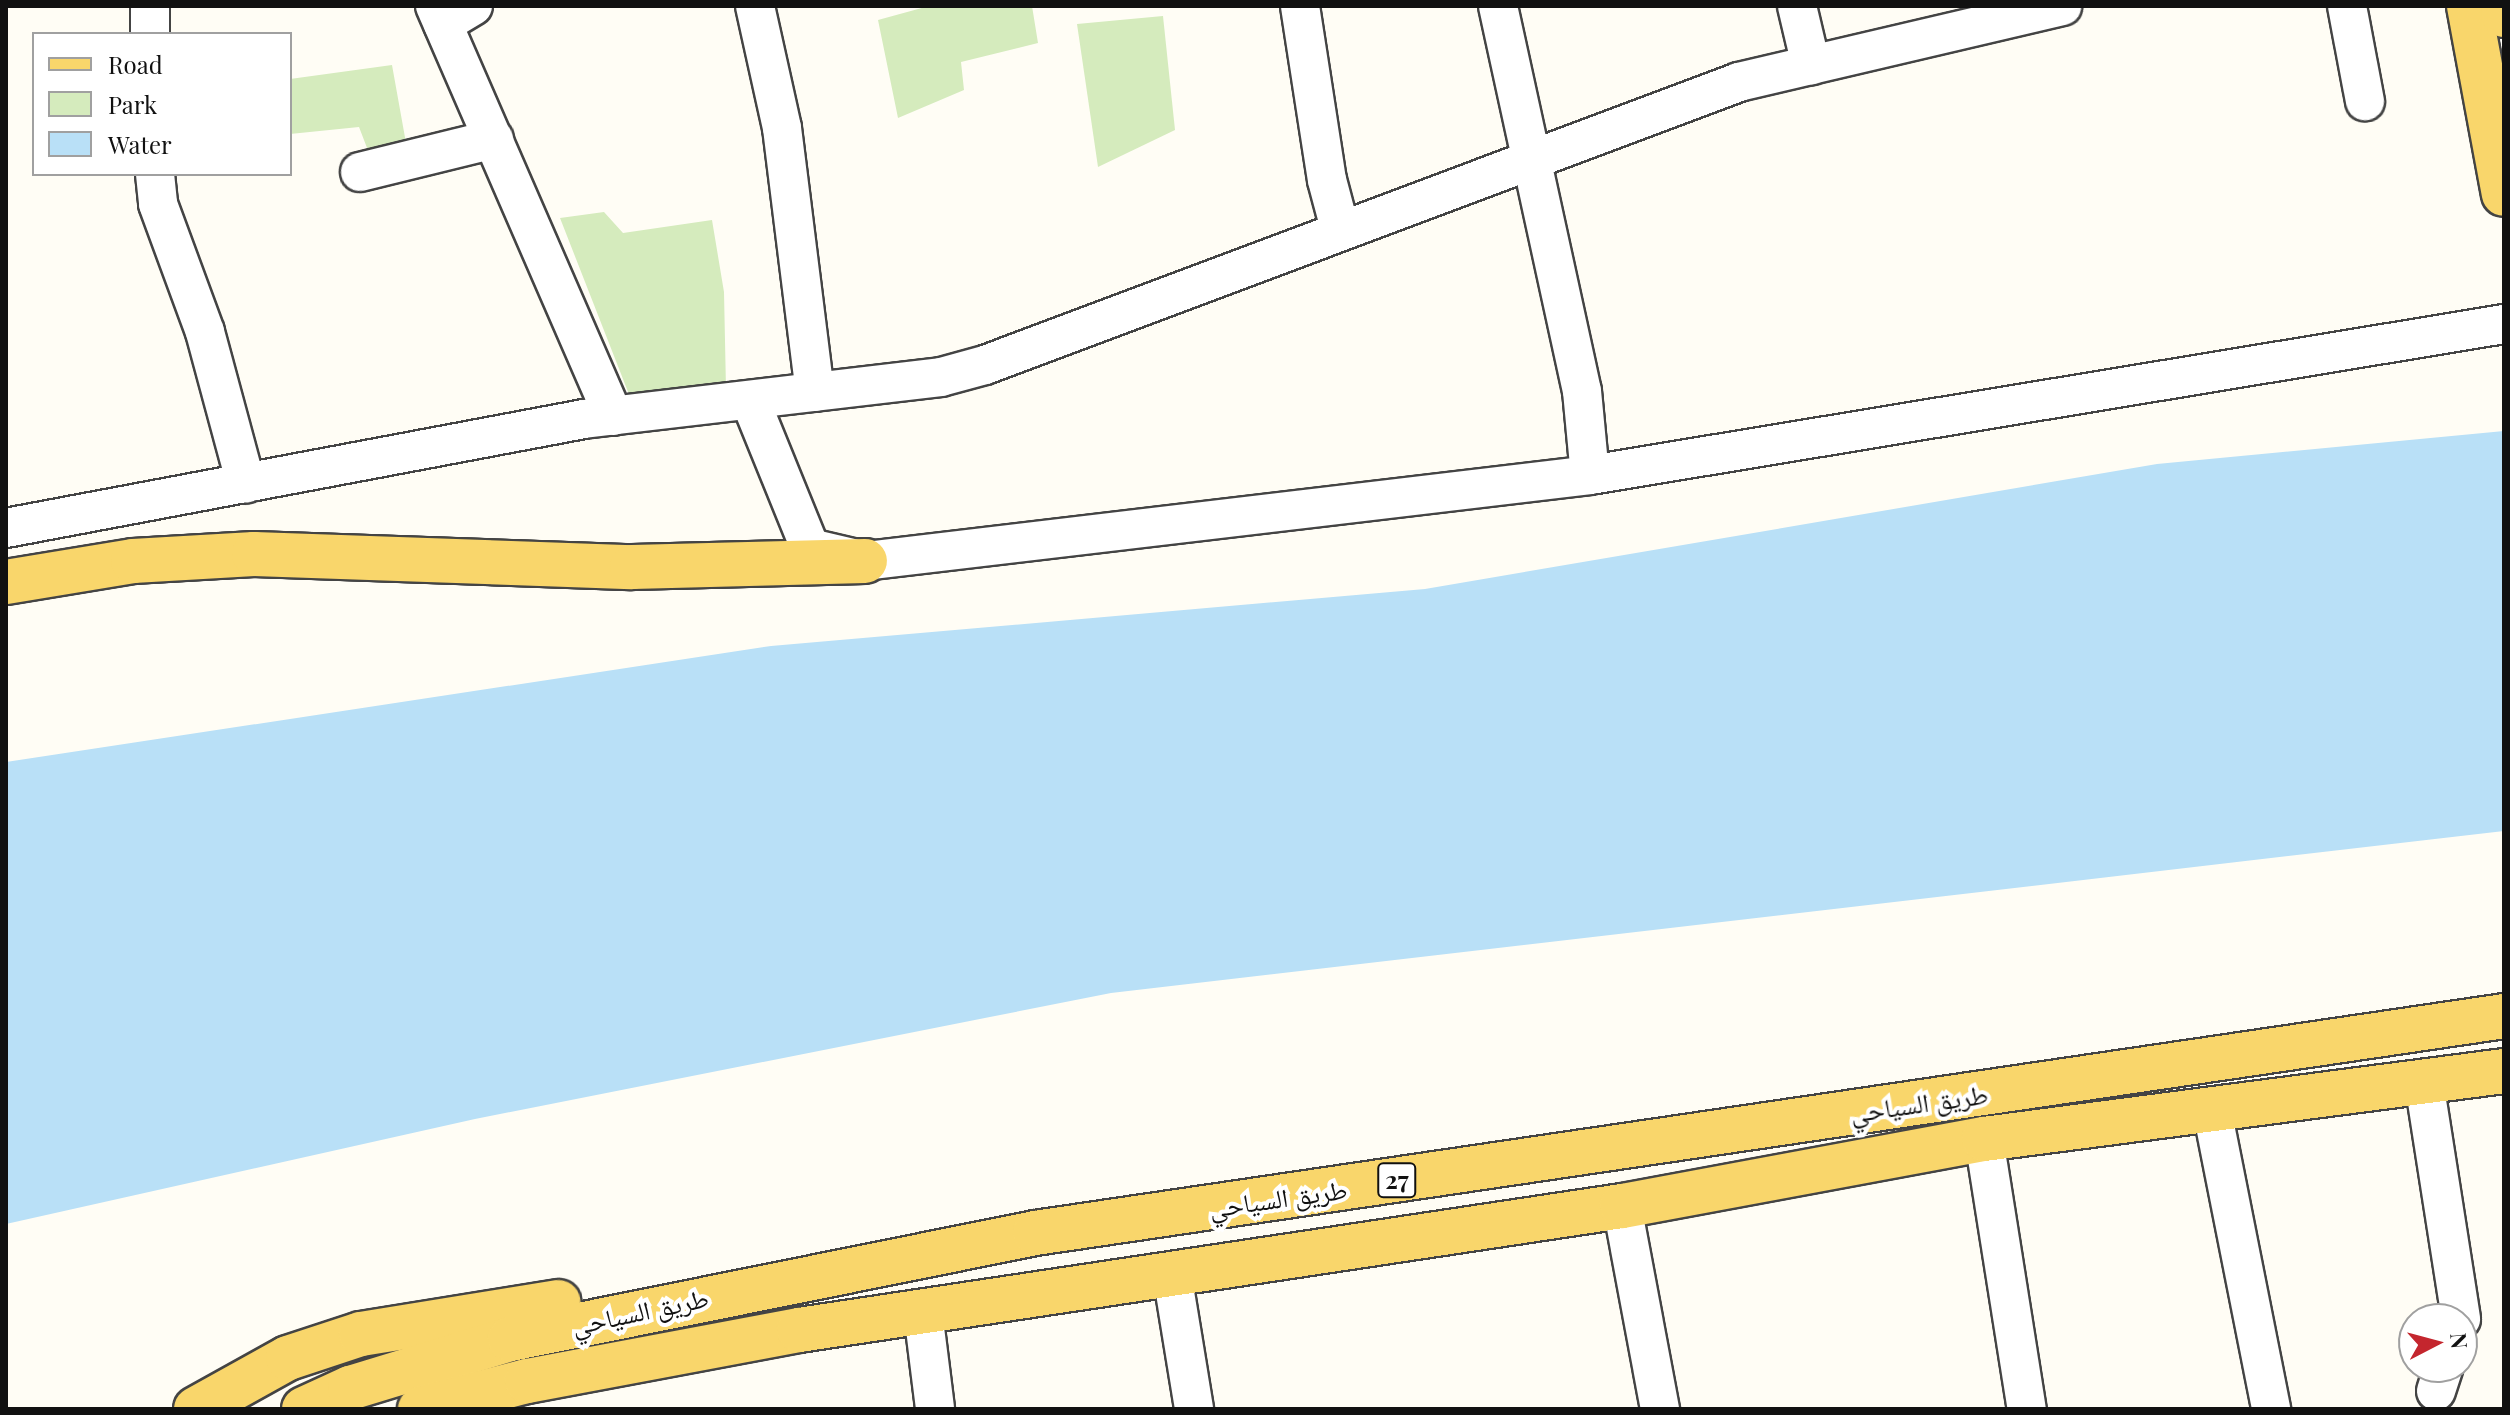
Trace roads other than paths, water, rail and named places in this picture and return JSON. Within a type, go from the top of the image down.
[{"type":"main road","points":[[2469,6],[2504,194]]},
{"type":"main road","points":[[2503,6],[2504,15]]},
{"type":"main road","points":[[6,582],[133,561],[254,554],[644,567],[865,561]]},
{"type":"main road","name":"طريق السياحي","points":[[304,1409],[350,1388],[510,1339],[1035,1233],[2504,1016]]},
{"type":"main road","name":"طريق السياحي","points":[[420,1409],[527,1381],[923,1312],[1622,1206],[1984,1139],[2504,1071]]},
{"type":"main road","points":[[1166,1215],[1172,1274]]},
{"type":"main road","points":[[196,1409],[288,1358],[361,1334],[1035,1233]]},
{"type":"street","points":[[150,6],[150,32]]},
{"type":"street","points":[[755,6],[782,128],[815,392]]},
{"type":"street","points":[[1300,6],[1327,180],[1340,229]]},
{"type":"street","points":[[1498,6],[1582,391],[1590,475]]},
{"type":"street","points":[[1797,6],[1811,65]]},
{"type":"street","points":[[6,528],[613,416],[941,377],[985,365],[1529,158],[1739,82],[2015,11],[2062,6]]},
{"type":"street","points":[[2347,6],[2365,101]]},
{"type":"street","points":[[450,12],[494,139],[613,416]]},
{"type":"street","points":[[360,172],[494,139]]},
{"type":"street","points":[[155,176],[158,204],[205,332],[246,484]]},
{"type":"street","points":[[750,400],[810,548],[865,561],[1590,475],[2504,324]]},
{"type":"street","points":[[2424,1082],[2459,1303]]},
{"type":"street","points":[[2212,1110],[2271,1409]]},
{"type":"street","points":[[1984,1139],[2027,1409]]},
{"type":"street","points":[[1622,1206],[1652,1406]]},
{"type":"street","points":[[1172,1274],[1194,1409]]},
{"type":"street","points":[[923,1312],[935,1409]]},
{"type":"water","points":[[2504,431],[2504,831],[1111,993],[475,1119],[6,1224],[6,762],[771,646],[1425,589],[2157,464]]}]
